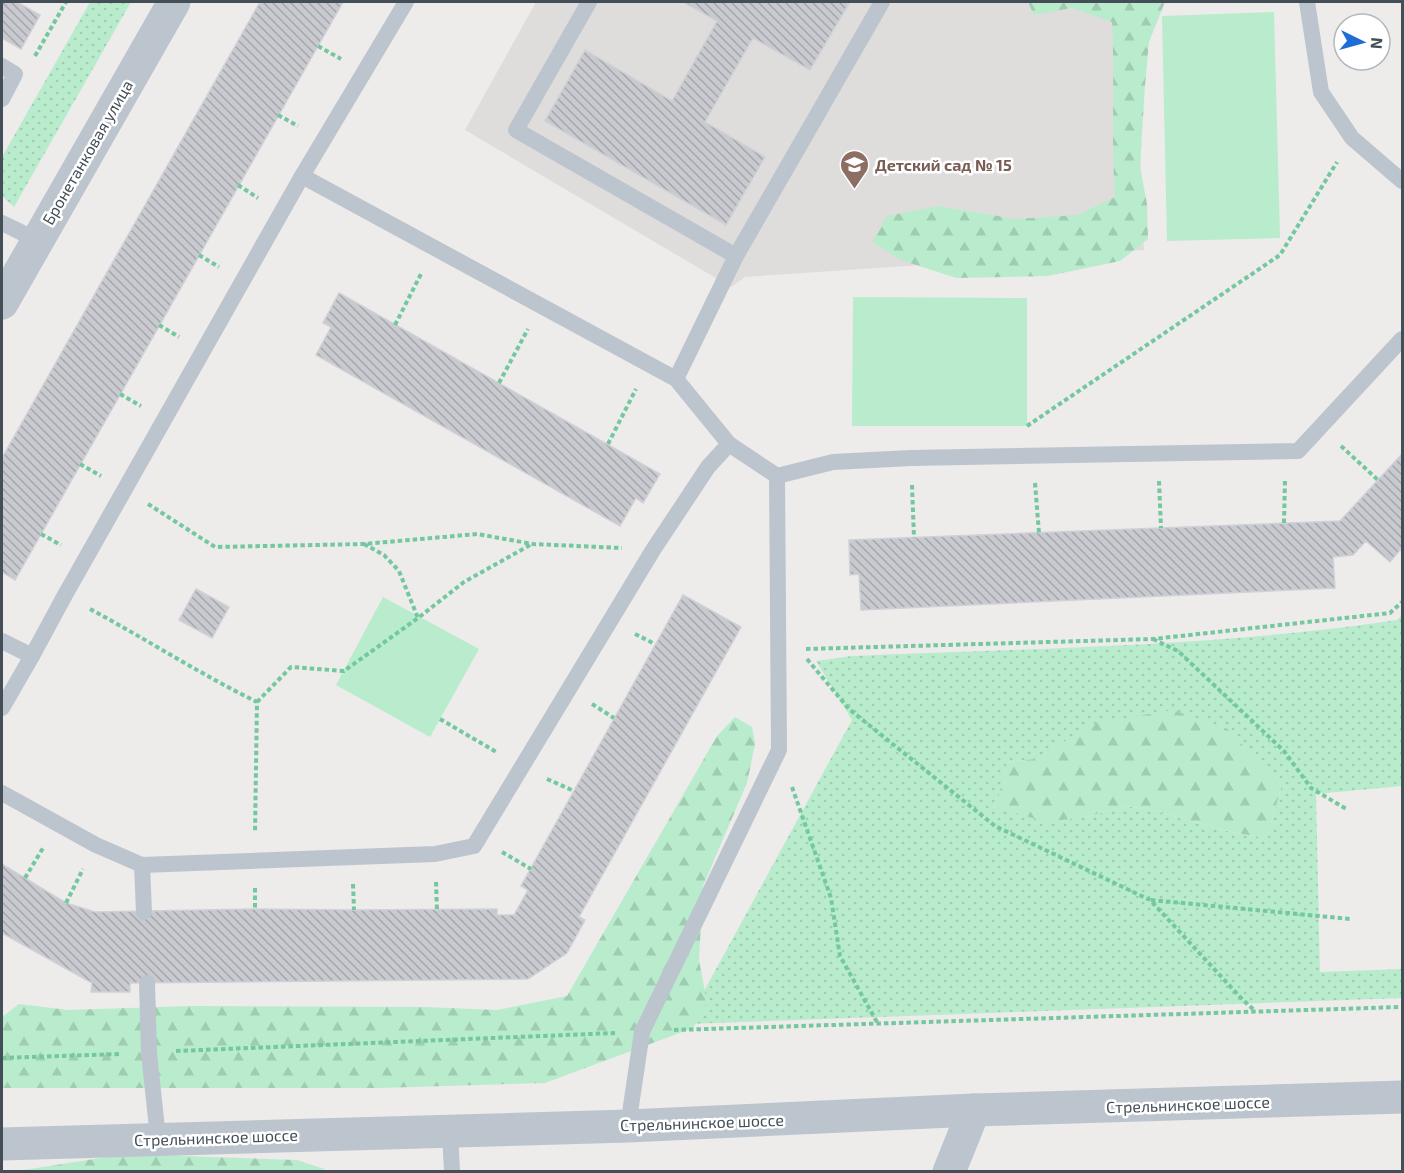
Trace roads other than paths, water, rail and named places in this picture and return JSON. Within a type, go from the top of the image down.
[{"type":"street","name":"Бронетанковая улица","points":[[2,303],[174,2]]},
{"type":"street","name":"Стрельнинское шоссе","points":[[2,1144],[628,1126],[974,1110],[1402,1097]]},
{"type":"street","points":[[949,1172],[974,1110]]},
{"type":"lane","points":[[2,708],[302,176],[406,2]]},
{"type":"lane","points":[[589,2],[516,130],[736,256]]},
{"type":"lane","points":[[676,380],[736,256],[882,2]]},
{"type":"lane","points":[[1307,2],[1321,92],[1352,138],[1402,181]]},
{"type":"lane","points":[[2,66],[15,74],[2,99]]},
{"type":"lane","points":[[302,176],[649,363],[676,380],[729,444],[777,476],[833,462],[910,458],[1298,452],[1402,339]]},
{"type":"lane","points":[[2,223],[37,240]]},
{"type":"lane","points":[[2,794],[96,845],[142,865],[435,854],[474,846],[653,550],[708,466],[729,444]]},
{"type":"lane","points":[[628,1126],[642,1032],[779,750],[777,476]]},
{"type":"lane","points":[[2,641],[32,656]]},
{"type":"lane","points":[[142,865],[144,912]]},
{"type":"lane","points":[[147,982],[149,1053],[158,1138]]},
{"type":"lane","points":[[450,1131],[452,1172]]},
{"type":"place","name":"Детский сад № 15","points":[[854,190]]}]
